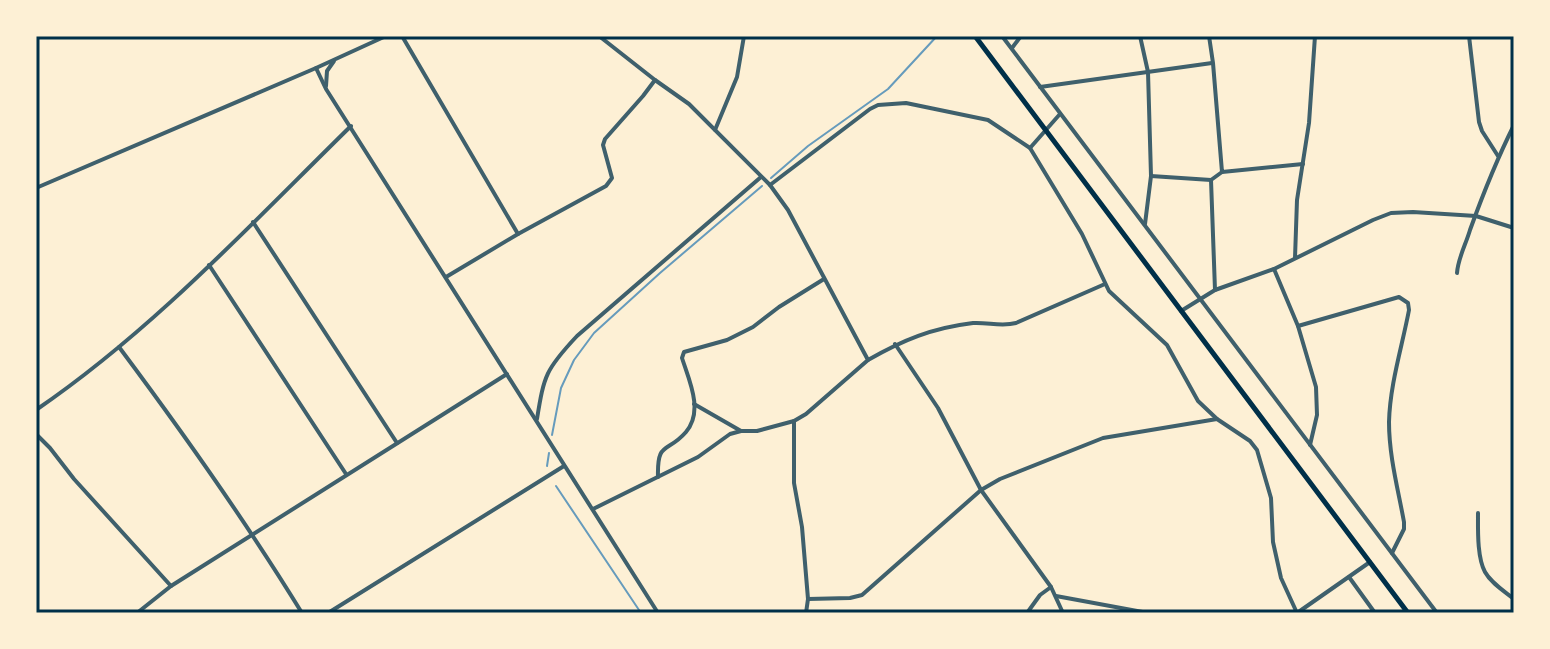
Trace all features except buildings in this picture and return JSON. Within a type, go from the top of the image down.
[{"type":"main road","points":[[975,36],[1408,613]]},
{"type":"street","points":[[36,188],[386,36]]},
{"type":"street","points":[[402,36],[518,234]]},
{"type":"street","points":[[599,36],[686,101],[770,185],[788,210],[868,360]]},
{"type":"street","points":[[715,130],[737,77],[744,36]]},
{"type":"street","points":[[1002,36],[1437,613]]},
{"type":"street","points":[[1012,48],[1021,36]]},
{"type":"street","points":[[1140,36],[1148,72],[1151,176],[1144,225]]},
{"type":"street","points":[[1209,36],[1222,172]]},
{"type":"street","points":[[1295,258],[1297,191],[1313,93],[1315,36]]},
{"type":"street","points":[[1469,36],[1480,127],[1498,157]]},
{"type":"street","points":[[326,89],[327,71],[338,57]]},
{"type":"street","points":[[1040,87],[1213,63]]},
{"type":"street","points":[[316,68],[326,89],[658,613]]},
{"type":"street","points":[[446,277],[606,186],[612,178],[603,145],[605,139],[655,80]]},
{"type":"street","points":[[770,185],[878,105],[909,104],[988,120],[1030,148],[1082,234],[1112,296],[1167,345],[1198,401],[1217,419],[1250,441],[1257,450],[1271,498],[1273,542],[1281,578],[1297,613],[1370,562]]},
{"type":"street","points":[[1030,148],[1060,114]]},
{"type":"street","points":[[1457,273],[1498,157],[1514,125]]},
{"type":"street","points":[[36,410],[119,347],[209,265],[351,126]]},
{"type":"street","points":[[1506,141],[1514,141]]},
{"type":"street","points":[[1151,176],[1211,180],[1222,172],[1303,164]]},
{"type":"street","points":[[537,421],[544,379],[555,359],[577,336],[761,177]]},
{"type":"street","points":[[1211,180],[1215,290]]},
{"type":"street","points":[[1181,311],[1215,290],[1274,269],[1391,213],[1476,216],[1514,228]]},
{"type":"street","points":[[253,222],[397,443]]},
{"type":"street","points":[[209,265],[346,474]]},
{"type":"street","points":[[1274,269],[1298,326],[1316,387],[1317,415],[1310,445]]},
{"type":"street","points":[[658,477],[661,452],[689,429],[694,404],[682,358],[684,352],[727,340],[753,327],[824,279]]},
{"type":"street","points":[[593,509],[698,457],[725,437],[794,421],[868,360],[895,344],[963,325],[1006,326],[1105,284]]},
{"type":"street","points":[[1298,326],[1399,297],[1408,303],[1390,413],[1391,453],[1404,522],[1404,529],[1392,553]]},
{"type":"street","points":[[895,344],[938,408],[981,490],[1051,587],[1063,613]]},
{"type":"street","points":[[119,347],[253,535],[302,613]]},
{"type":"street","points":[[137,613],[171,586],[507,374]]},
{"type":"street","points":[[694,404],[741,431]]},
{"type":"street","points":[[808,599],[862,595],[981,490],[1013,473],[1103,438],[1217,419]]},
{"type":"street","points":[[794,421],[794,483],[802,527],[808,599],[806,613]]},
{"type":"street","points":[[36,434],[171,586]]},
{"type":"street","points":[[328,613],[564,466]]},
{"type":"street","points":[[1478,513],[1478,541],[1484,571],[1514,599]]},
{"type":"street","points":[[1349,577],[1375,613]]},
{"type":"street","points":[[1027,613],[1032,604],[1051,587]]},
{"type":"street","points":[[1056,596],[1148,613]]},
{"type":"waterway","points":[[771,178],[808,146],[888,89],[937,36]]},
{"type":"waterway","points":[[552,435],[561,388],[574,360],[594,333],[762,186]]},
{"type":"waterway","points":[[547,466],[549,453]]},
{"type":"waterway","points":[[556,486],[641,613]]}]
